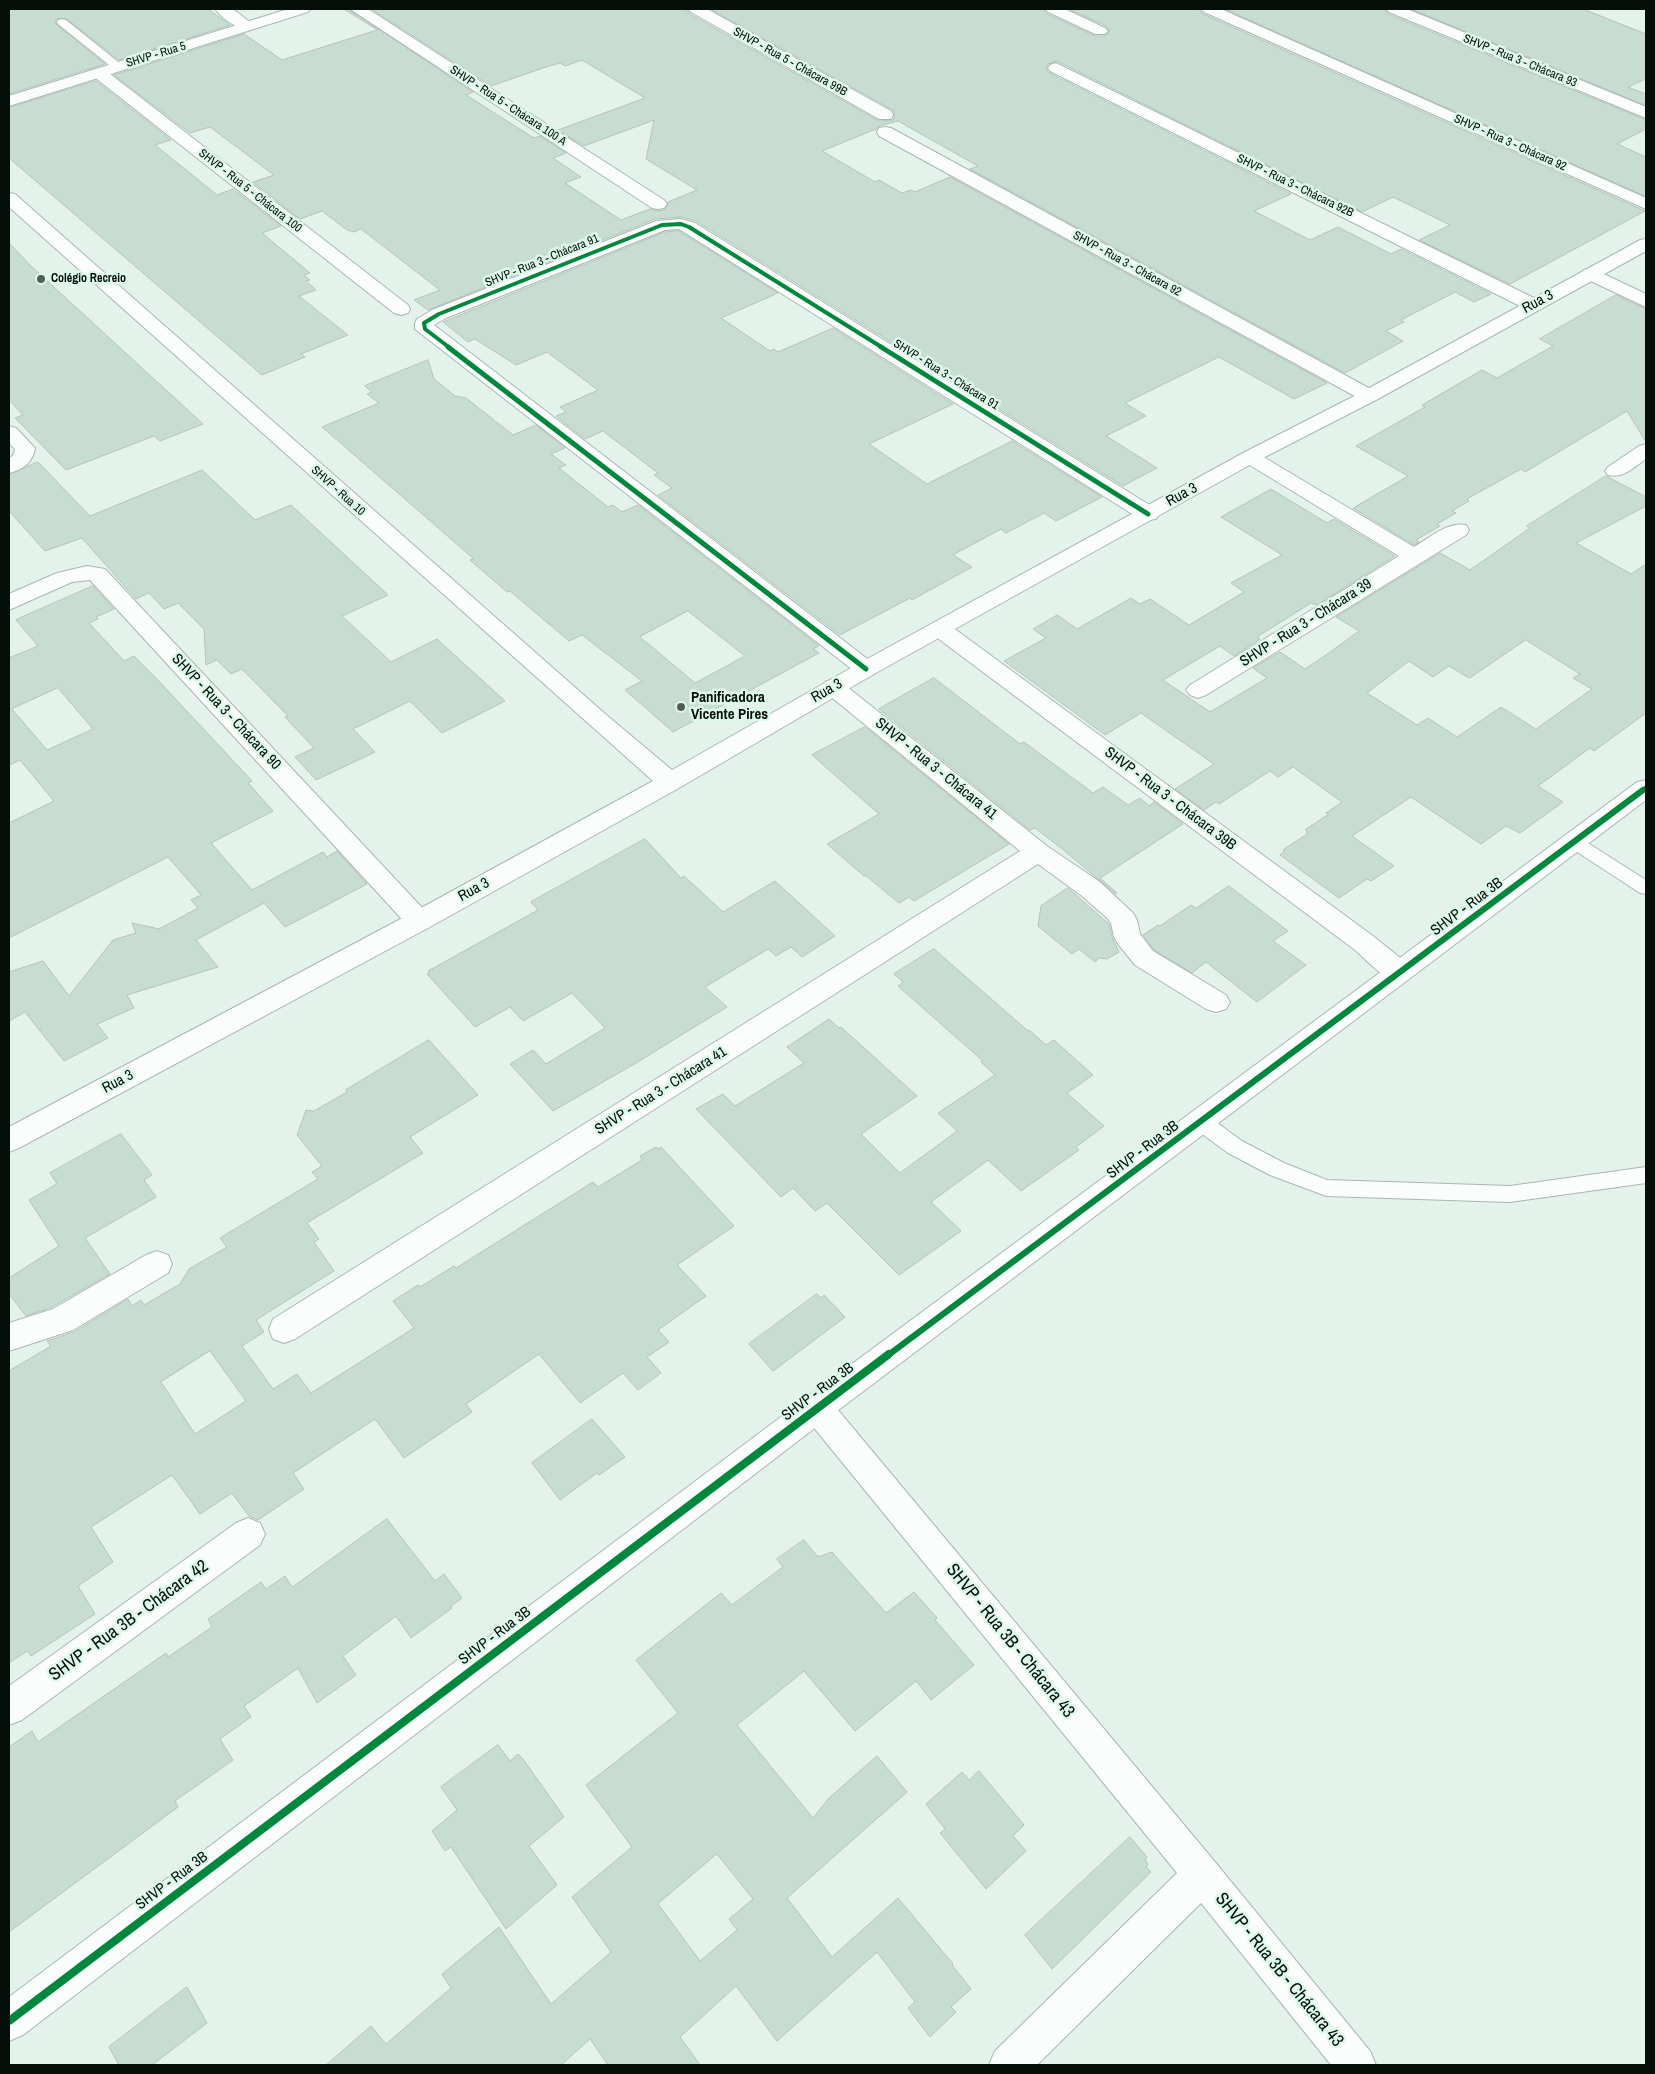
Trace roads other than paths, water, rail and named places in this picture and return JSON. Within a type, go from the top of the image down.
[{"type":"street","points":[[222,9],[247,26]]},
{"type":"street","name":"SHVP - Rua 5","points":[[9,101],[303,9]]},
{"type":"street","name":"SHVP - Rua 5 - Chácara 100 A","points":[[358,9],[658,204]]},
{"type":"street","name":"SHVP - Rua 5 - Chácara 99B","points":[[696,9],[885,124]]},
{"type":"street","points":[[1053,9],[1100,31]]},
{"type":"street","name":"SHVP - Rua 3 - Chácara 92","points":[[1209,9],[1646,204]]},
{"type":"street","name":"SHVP - Rua 3 - Chácara 93","points":[[1394,9],[1646,113]]},
{"type":"street","name":"SHVP - Rua 3 - Chácara 92B","points":[[1056,68],[1533,305]]},
{"type":"street","name":"SHVP - Rua 5 - Chácara 100","points":[[99,73],[401,309]]},
{"type":"street","name":"SHVP - Rua 3 - Chácara 92","points":[[885,124],[1369,396]]},
{"type":"street","name":"SHVP - Rua 10","points":[[9,198],[588,712],[670,782]]},
{"type":"street","name":"SHVP - Rua 3 - Chácara 91","points":[[866,669],[425,329],[424,323],[438,314],[662,225],[681,224],[689,227],[1148,514]]},
{"type":"street","name":"Rua 3","points":[[10,1137],[419,920],[670,782],[833,687],[1250,457],[1369,396],[1646,244]]},
{"type":"street","points":[[1590,274],[1646,301]]},
{"type":"street","points":[[9,432],[24,448],[25,454],[19,461],[9,467]]},
{"type":"street","points":[[1615,470],[1646,450]]},
{"type":"street","points":[[1250,457],[1414,556]]},
{"type":"street","name":"SHVP - Rua 3 - Chácara 39","points":[[1198,690],[1458,530]]},
{"type":"street","name":"SHVP - Rua 3 - Chácara 90","points":[[9,602],[75,574],[90,572],[97,574],[419,920]]},
{"type":"street","name":"SHVP - Rua 3 - Chácara 39B","points":[[940,629],[1364,943],[1400,972]]},
{"type":"street","name":"SHVP - Rua 3 - Chácara 41","points":[[833,687],[1038,852],[1091,889],[1116,910],[1124,920],[1127,937],[1144,958],[1216,1002]]},
{"type":"street","name":"SHVP - Rua 3B","points":[[9,2021],[817,1408],[1202,1122],[1646,788]]},
{"type":"street","name":"SHVP - Rua 3 - Chácara 41","points":[[284,1329],[1038,852]]},
{"type":"street","points":[[9,1338],[62,1320],[157,1264]]},
{"type":"street","name":"SHVP - Rua 3B - Chácara 43","points":[[817,1408],[1356,2065]]},
{"type":"street","name":"SHVP - Rua 3B - Chácara 42","points":[[9,1707],[248,1534]]},
{"type":"street","points":[[1009,2065],[1202,1875]]},
{"type":"lane","points":[[62,22],[118,67]]},
{"type":"lane","points":[[1574,842],[1646,888]]},
{"type":"lane","points":[[1202,1122],[1235,1147],[1277,1169],[1326,1188],[1510,1194],[1646,1175]]},
{"type":"place","name":"Colégio Recreio","points":[[41,279]]},
{"type":"place","name":"Panificadora Vicente Pires","points":[[681,707]]}]
